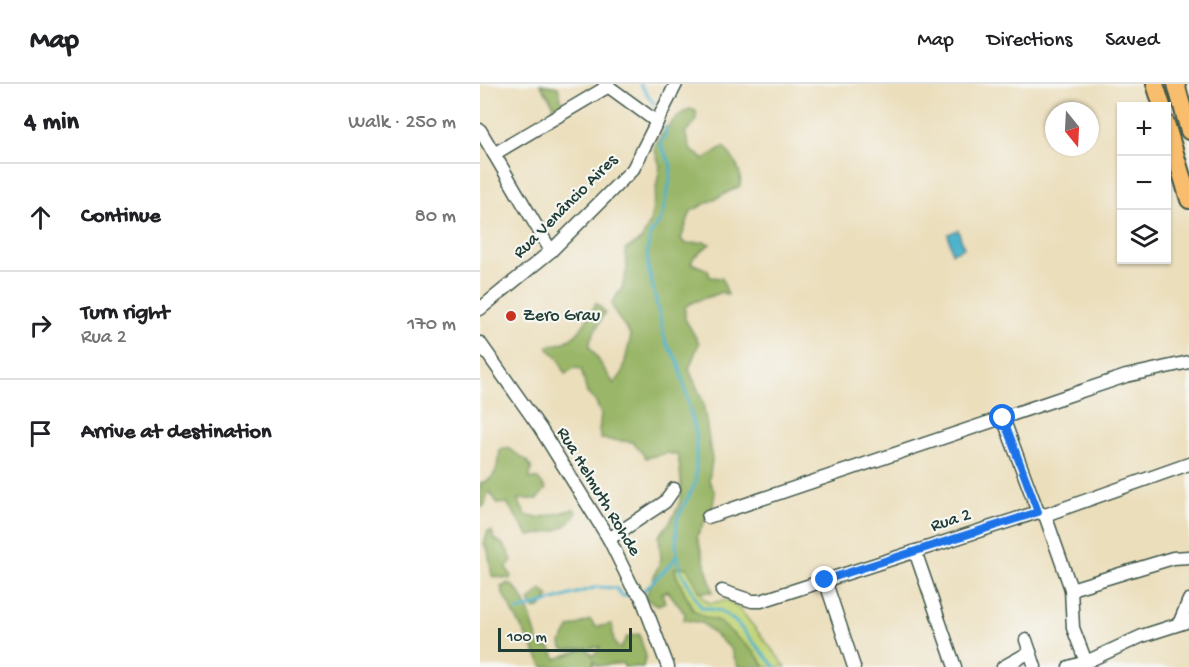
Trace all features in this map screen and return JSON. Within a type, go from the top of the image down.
[{"type":"main road","points":[[1155,84],[1161,102]]},
{"type":"main road","points":[[1176,84],[1189,131]]},
{"type":"main road","points":[[1171,137],[1189,200]]},
{"type":"street","name":"Rua Venâncio Aires","points":[[480,309],[551,251],[633,169],[676,84]]},
{"type":"street","points":[[494,154],[606,86],[657,122]]},
{"type":"street","points":[[480,130],[551,251]]},
{"type":"street","name":"Rua Helmuth Rohde","points":[[480,343],[540,428],[609,539],[638,593],[669,667]]},
{"type":"street","points":[[708,517],[1126,376],[1189,362]]},
{"type":"street","points":[[1003,418],[1071,589],[1073,628],[1086,662]]},
{"type":"street","name":"Rua 2","points":[[722,591],[752,601],[761,601],[1189,464]]},
{"type":"street","points":[[609,539],[665,502],[674,489]]},
{"type":"street","points":[[915,551],[955,667]]},
{"type":"street","points":[[1071,589],[1173,558],[1189,557]]},
{"type":"street","points":[[825,580],[854,667]]},
{"type":"street","points":[[1069,667],[1086,662],[1142,636],[1184,623],[1189,600]]},
{"type":"street","points":[[1003,667],[1028,646],[1035,667]]},
{"type":"green space","points":[[540,84],[558,87],[562,102],[558,110],[552,112],[554,105]]},
{"type":"green space","points":[[690,109],[696,111],[694,124],[685,133],[691,150],[704,159],[724,147],[736,165],[741,180],[740,186],[691,211],[681,239],[686,244],[704,242],[710,244],[694,257],[691,263],[708,270],[710,277],[722,278],[728,295],[721,292],[685,307],[685,319],[699,343],[689,369],[703,402],[712,460],[709,480],[715,493],[713,505],[697,536],[713,592],[700,592],[687,567],[675,568],[676,575],[693,610],[704,617],[718,621],[755,653],[765,667],[738,667],[731,649],[702,623],[684,620],[685,614],[668,591],[662,593],[665,602],[658,605],[645,599],[661,559],[659,536],[674,515],[681,498],[678,455],[667,453],[646,458],[633,442],[601,439],[599,431],[601,415],[596,402],[587,393],[581,369],[574,368],[565,374],[559,359],[548,349],[548,346],[573,337],[596,303],[605,312],[590,341],[590,347],[614,384],[622,374],[631,336],[617,317],[612,303],[622,288],[627,269],[625,250],[641,240],[650,223],[660,166],[654,148],[669,126]]},
{"type":"green space","points":[[508,448],[527,461],[532,469],[529,478],[538,479],[546,489],[537,499],[518,499],[525,515],[538,518],[574,509],[576,513],[568,524],[556,530],[529,536],[507,503],[498,504],[490,492],[485,505],[480,508],[480,483],[490,479],[497,466],[500,450]]},
{"type":"green space","points":[[488,531],[492,531],[494,539],[509,553],[512,561],[506,568],[511,575],[510,579],[492,576],[488,550],[484,544]]},
{"type":"green space","points":[[681,566],[687,567],[705,600],[710,603],[728,600],[742,612],[786,667],[765,667],[755,653],[718,621],[704,617],[693,610],[676,575],[675,569]]},
{"type":"green space","points":[[508,583],[515,588],[525,603],[541,648],[550,647],[556,659],[585,648],[566,650],[562,648],[561,643],[569,628],[590,620],[596,627],[612,624],[614,643],[620,649],[627,637],[639,634],[646,656],[643,667],[624,667],[623,663],[598,666],[593,660],[594,665],[588,667],[543,667],[503,594],[501,587]],"holes":[[[600,647],[593,656],[586,648]]]},
{"type":"green space","points":[[541,589],[549,596],[541,607],[534,609],[529,601]]},
{"type":"water","points":[[958,230],[964,248],[952,253],[948,234]]},
{"type":"waterway","points":[[640,84],[654,104]]},
{"type":"waterway","points":[[665,127],[666,135],[660,144],[671,165],[670,180],[661,220],[651,233],[647,251],[648,267],[666,343],[678,361],[696,434],[696,482],[677,519],[676,544],[680,569],[701,607],[721,611],[736,622],[775,667]]},
{"type":"waterway","points":[[641,593],[673,562],[677,554]]},
{"type":"waterway","points":[[517,611],[597,587],[616,588],[622,596],[635,595]]},
{"type":"place","name":"Zero Grau","points":[[511,316]]},
{"type":"route","points":[[825,580],[1038,512],[1003,418]]}]
